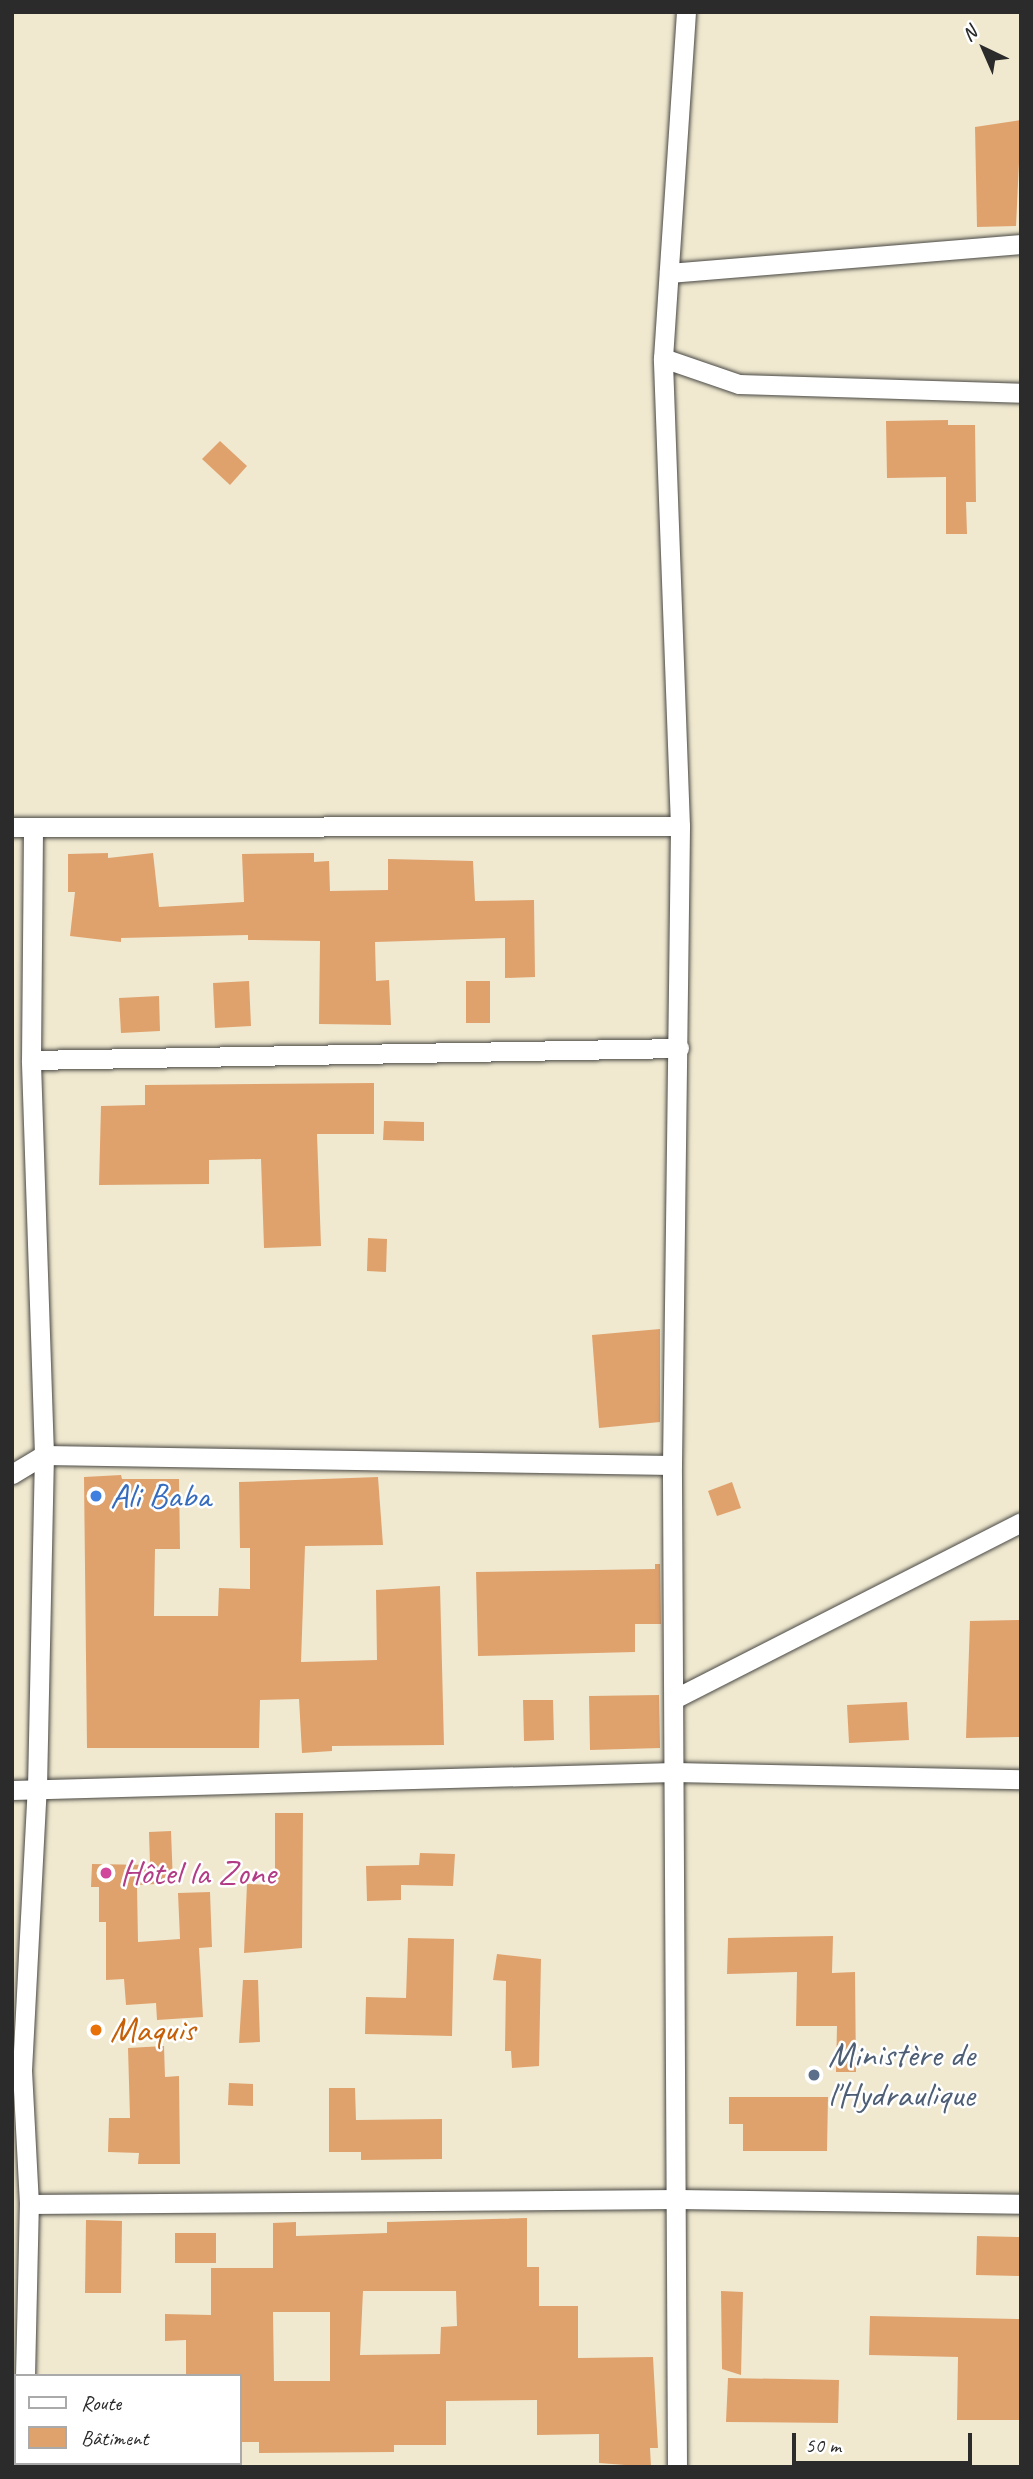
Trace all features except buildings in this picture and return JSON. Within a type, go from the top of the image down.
[{"type":"street","points":[[677,2467],[676,1698],[672,1465],[681,826],[663,358],[686,12]]},
{"type":"street","points":[[668,273],[1021,244]]},
{"type":"street","points":[[663,358],[739,384],[1021,393]]},
{"type":"street","points":[[12,827],[681,826]]},
{"type":"street","points":[[20,2368],[29,2204],[17,2072],[37,1788],[44,1455],[31,1060],[33,827]]},
{"type":"street","points":[[31,1060],[679,1048]]},
{"type":"street","points":[[12,1474],[44,1455],[672,1465]]},
{"type":"street","points":[[676,1698],[1021,1522]]},
{"type":"street","points":[[12,1790],[674,1772],[1021,1779]]},
{"type":"street","points":[[29,2204],[677,2199],[1021,2204]]},
{"type":"place","name":"Ali Baba","points":[[96,1496]]},
{"type":"place","name":"Hôtel la Zone","points":[[106,1873]]},
{"type":"place","name":"Maquis","points":[[96,2030]]},
{"type":"place","name":"Ministère de l'Hydraulique","points":[[814,2075]]}]
